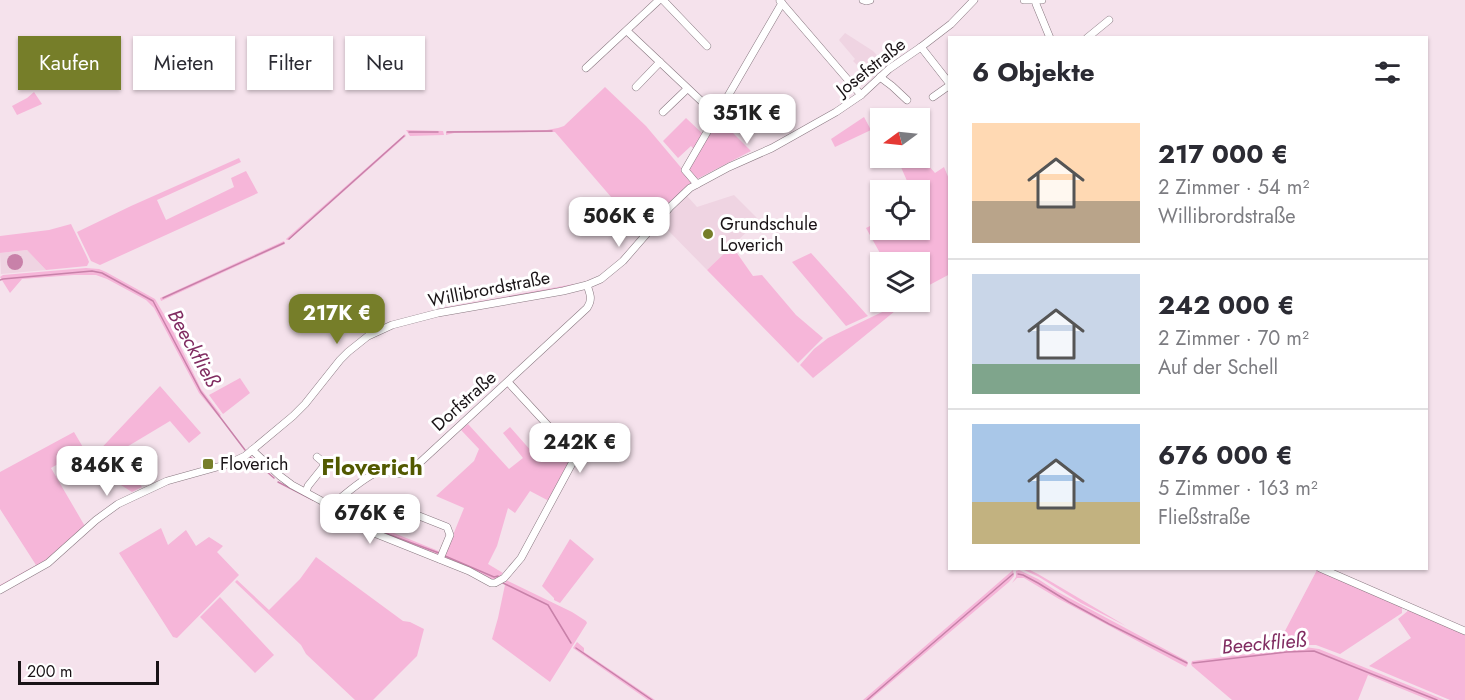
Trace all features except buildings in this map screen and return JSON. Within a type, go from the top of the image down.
[{"type":"street","points":[[586,68],[661,0],[707,46]]},
{"type":"street","points":[[863,0],[870,0]]},
{"type":"street","name":"Josefstraße","points":[[657,222],[680,197],[697,184],[822,121],[861,95],[889,69],[951,24],[974,0]]},
{"type":"street","points":[[1024,0],[1042,0]]},
{"type":"street","points":[[1036,1],[1035,4],[1049,36]]},
{"type":"street","points":[[697,184],[685,170],[781,2],[861,95]]},
{"type":"street","points":[[1089,36],[1109,20]]},
{"type":"street","points":[[627,31],[716,115]]},
{"type":"street","points":[[921,47],[948,81]]},
{"type":"street","points":[[636,87],[660,62]]},
{"type":"street","points":[[880,77],[907,100]]},
{"type":"street","points":[[933,97],[948,86]]},
{"type":"street","points":[[663,112],[687,88]]},
{"type":"street","name":"Willibrordstraße","points":[[0,590],[48,563],[96,520],[118,504],[167,481],[228,464],[245,456],[293,416],[340,360],[368,336],[392,325],[438,313],[587,285],[601,279],[623,261],[657,222]]},
{"type":"street","name":"Dorfstraße","points":[[331,506],[376,473],[386,471],[398,475],[414,468],[587,308],[591,298],[587,285]]},
{"type":"street","points":[[252,450],[292,485],[331,506],[347,519],[369,531],[495,583],[504,578],[521,558],[576,456],[508,382]]},
{"type":"street","points":[[306,492],[324,466],[317,457]]},
{"type":"street","points":[[394,506],[447,527],[450,535],[440,559]]},
{"type":"street","points":[[1325,570],[1465,631]]},
{"type":"shaded area","points":[[845,33],[873,51],[886,65],[871,79],[853,61],[855,59],[839,40]]},
{"type":"shaded area","points":[[605,87],[646,126],[694,183],[673,200],[643,234],[555,132],[446,135],[449,131],[558,128],[564,126]]},
{"type":"shaded area","points":[[34,92],[42,104],[17,115],[12,106]]},
{"type":"shaded area","points":[[723,110],[740,126],[733,133],[751,151],[697,179],[688,169]]},
{"type":"shaded area","points":[[864,117],[870,128],[870,130],[835,147],[831,139]]},
{"type":"shaded area","points":[[686,118],[703,134],[694,149],[691,146],[678,158],[663,141]]},
{"type":"shaded area","points":[[406,130],[443,131],[444,135],[410,136]]},
{"type":"shaded area","points":[[405,134],[406,136],[289,240],[286,239]]},
{"type":"shaded area","points":[[239,158],[241,162],[157,200],[166,220],[234,187],[231,178],[246,171],[258,193],[100,265],[91,261],[77,232]]},
{"type":"shaded area","points":[[930,167],[935,173],[944,167],[948,177],[948,275],[930,285],[930,252],[879,252],[873,240],[930,240],[930,180],[907,180],[901,168]]},
{"type":"shaded area","name":"Grundschule Loverich","points":[[734,195],[759,220],[707,270],[661,223],[687,196],[697,207]]},
{"type":"shaded area","points":[[71,224],[89,262],[87,266],[46,270],[27,250],[0,253],[0,236],[49,230]]},
{"type":"shaded area","points":[[284,241],[285,244],[161,301],[160,298]]},
{"type":"shaded area","points":[[732,246],[753,276],[762,275],[796,315],[823,338],[798,363],[707,270]]},
{"type":"shaded area","points":[[27,250],[46,270],[1,274],[0,253]]},
{"type":"shaded area","points":[[811,253],[868,316],[846,326],[792,262]]},
{"type":"shaded area","points":[[15,254],[21,256],[23,262],[21,268],[15,270],[9,268],[7,262],[9,256]]},
{"type":"shaded area","points":[[86,268],[106,272],[155,299],[201,389],[221,415],[219,417],[199,393],[154,308],[146,300],[96,275],[22,279],[10,293],[0,277]]},
{"type":"shaded area","points":[[576,285],[443,310],[442,308]]},
{"type":"shaded area","points":[[882,312],[894,312],[813,378],[800,365],[828,338]]},
{"type":"shaded area","points":[[240,378],[250,393],[223,414],[209,395]]},
{"type":"shaded area","points":[[509,384],[571,452],[572,457],[549,501],[530,491],[515,513],[508,508],[497,546],[488,564],[503,573],[496,580],[489,580],[445,559],[464,508],[436,496],[474,461],[479,449],[461,430],[468,424],[509,469],[523,458],[503,433],[510,427],[533,453],[553,435],[512,390],[506,387]]},
{"type":"shaded area","points":[[160,386],[201,433],[189,443],[170,421],[125,448],[135,461],[127,468],[142,487],[132,492],[105,475],[92,458]]},
{"type":"shaded area","points":[[74,432],[84,449],[51,468],[86,528],[37,567],[0,587],[36,565],[0,509],[0,472]]},
{"type":"shaded area","points":[[379,527],[441,552],[438,556],[377,533]]},
{"type":"shaded area","points":[[161,528],[168,545],[186,530],[196,546],[209,537],[223,546],[217,552],[239,575],[177,638],[173,637],[119,553]]},
{"type":"shaded area","points":[[570,539],[594,559],[560,603],[554,600],[542,586]]},
{"type":"shaded area","points":[[316,557],[403,621],[424,629],[417,656],[373,700],[355,700],[235,582],[237,580],[269,610],[300,579]]},
{"type":"shaded area","points":[[1013,570],[1014,576],[1009,582],[870,700],[863,700]]},
{"type":"shaded area","points":[[1019,570],[1187,661],[1188,664],[1186,667],[1024,578],[1017,578],[1012,583],[1016,577],[1016,571]]},
{"type":"shaded area","points":[[1024,570],[1038,574],[1126,626],[1081,603]]},
{"type":"shaded area","points":[[1317,570],[1402,607],[1402,613],[1340,654],[1316,645],[1276,648]]},
{"type":"shaded area","points":[[506,580],[572,612],[587,623],[550,682],[492,639]]},
{"type":"shaded area","points":[[220,597],[274,655],[255,673],[200,617]]},
{"type":"shaded area","points":[[1409,610],[1465,633],[1465,700],[1450,700],[1369,666],[1411,638],[1398,619]]},
{"type":"shaded area","points":[[577,642],[584,648],[584,652],[655,700],[648,700],[573,648]]},
{"type":"shaded area","points":[[1305,647],[1319,649],[1445,700],[1429,700],[1368,675],[1358,700],[1232,700],[1191,664],[1192,661]]},
{"type":"waterway","points":[[447,132],[552,131]]},
{"type":"waterway","points":[[409,132],[438,132]]},
{"type":"waterway","points":[[289,239],[404,136]]},
{"type":"waterway","points":[[163,298],[284,243]]},
{"type":"waterway","name":"Beeckfließ","points":[[0,280],[92,271],[102,273],[153,301],[201,392],[245,450]]},
{"type":"waterway","name":"Beeckfließ","points":[[250,457],[274,478]]},
{"type":"waterway","name":"Beeckfließ","points":[[278,482],[313,500]]},
{"type":"waterway","name":"Beeckfließ","points":[[350,516],[390,535],[439,553]]},
{"type":"waterway","name":"Beeckfließ","points":[[445,556],[494,577],[498,576]]},
{"type":"waterway","name":"Beeckfließ","points":[[867,700],[1013,574]]},
{"type":"waterway","name":"Beeckfließ","points":[[1018,574],[1109,624],[1187,663]]},
{"type":"waterway","name":"Beeckfließ","points":[[503,583],[548,605],[571,643]]},
{"type":"waterway","name":"Beeckfließ","points":[[576,648],[652,700]]},
{"type":"waterway","name":"Beeckfließ","points":[[1193,663],[1314,651],[1437,700]]},
{"type":"place","name":"Grundschule Loverich","points":[[708,234]]},
{"type":"place","name":"Floverich","points":[[208,464]]},
{"type":"district","name":"Floverich","points":[[372,467]]}]
